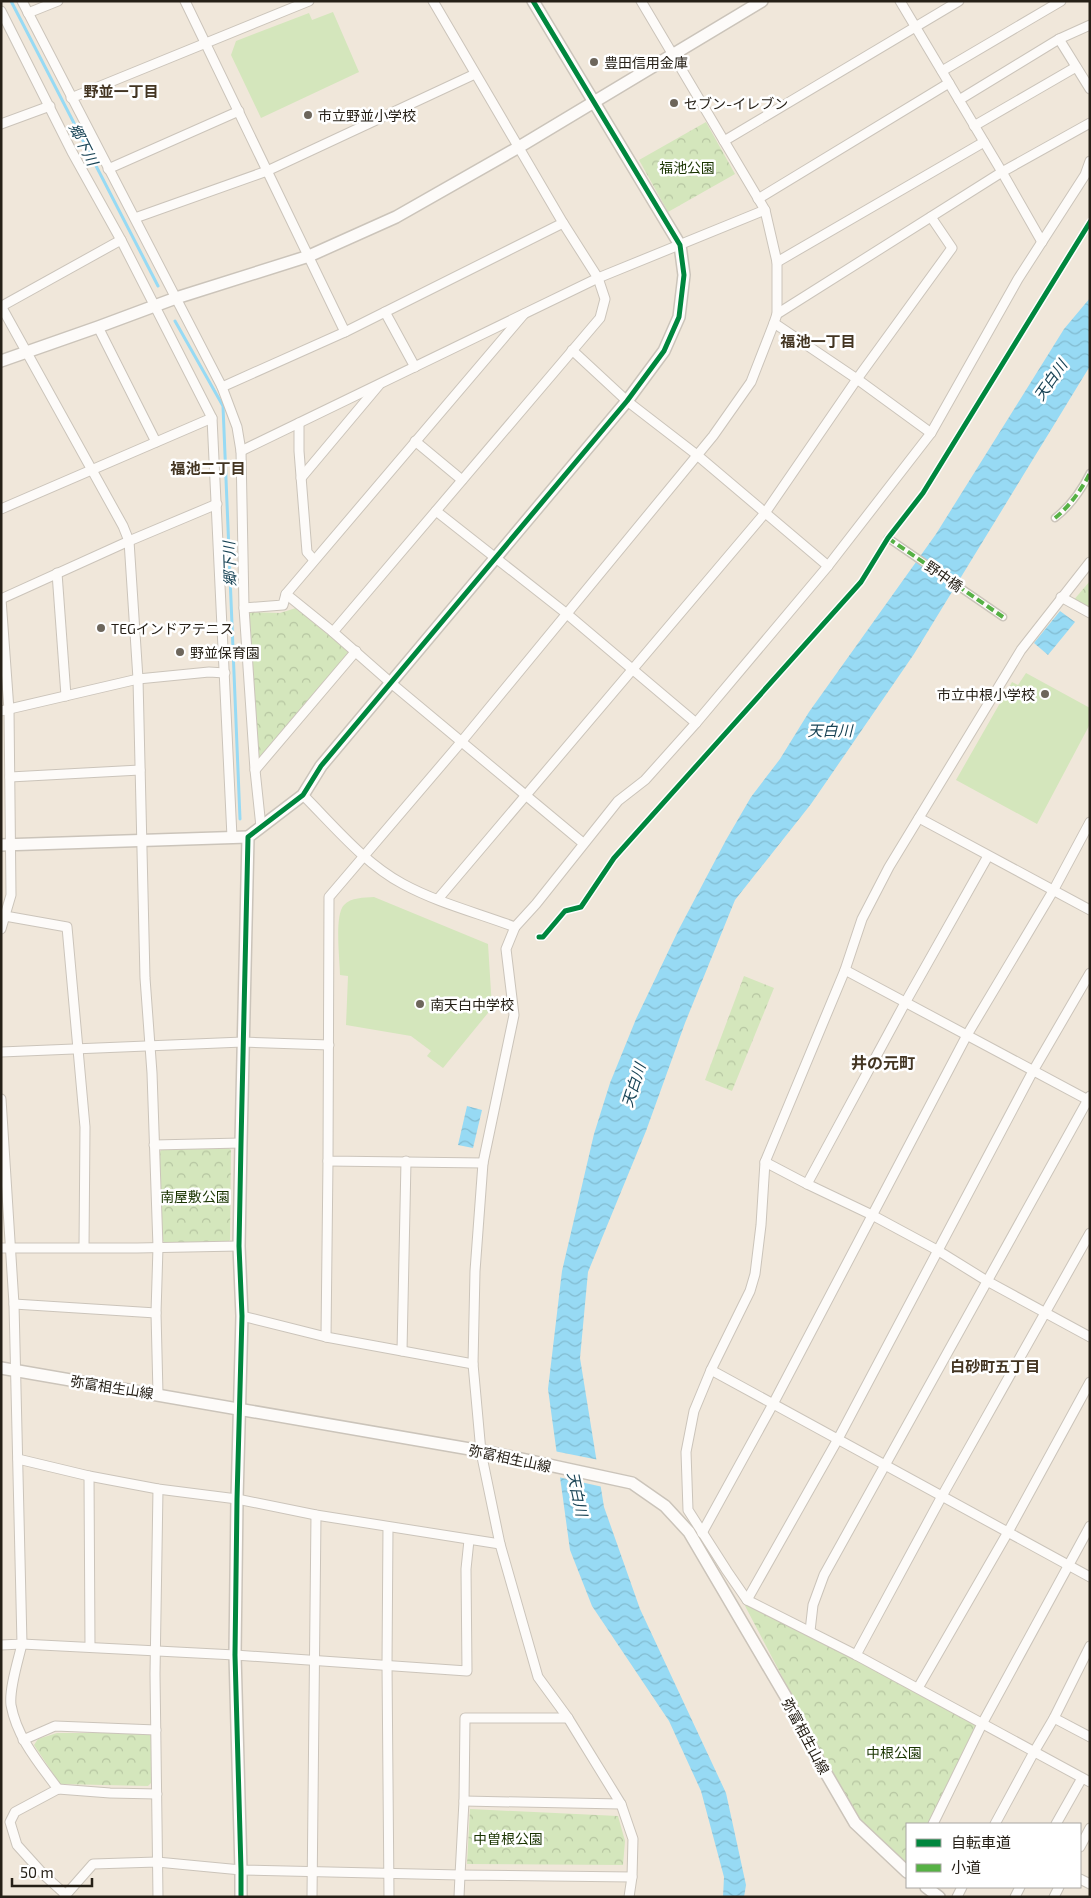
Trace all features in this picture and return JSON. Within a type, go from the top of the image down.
[{"type":"street","points":[[22,1],[222,387],[237,427],[241,451],[244,608],[255,770],[261,827]]},
{"type":"street","points":[[28,13],[58,1]]},
{"type":"street","points":[[185,1],[345,332]]},
{"type":"street","points":[[71,98],[309,1]]},
{"type":"street","points":[[334,632],[600,318],[605,299],[598,278],[563,223],[433,1]]},
{"type":"street","points":[[6,844],[248,837],[303,795],[321,766],[494,558],[564,478],[627,401],[664,351],[679,317],[684,276],[680,245],[533,1]]},
{"type":"street","points":[[326,1338],[329,897],[462,741],[713,436],[751,382],[775,318],[778,262],[765,210],[641,1]]},
{"type":"street","points":[[1,361],[176,298],[308,256],[396,217],[519,147],[762,1]]},
{"type":"street","points":[[900,1],[1042,242]]},
{"type":"street","points":[[724,141],[959,1]]},
{"type":"street","points":[[942,71],[1061,1]]},
{"type":"street","points":[[1,11],[4,21],[50,106],[72,152],[121,240],[212,418],[232,837]]},
{"type":"street","points":[[959,100],[1059,39],[1090,25]]},
{"type":"street","points":[[1059,39],[1090,89]]},
{"type":"street","points":[[974,126],[1076,67]]},
{"type":"street","points":[[135,218],[267,171],[475,74]]},
{"type":"street","points":[[758,199],[949,84]]},
{"type":"street","points":[[1,124],[50,106]]},
{"type":"street","points":[[108,169],[239,111]]},
{"type":"street","points":[[775,318],[1002,172],[1090,123]]},
{"type":"street","points":[[778,262],[984,142]]},
{"type":"street","points":[[629,1897],[632,1877],[633,1838],[621,1804],[568,1718],[538,1677],[500,1544],[473,1364],[474,1271],[483,1163],[514,1015],[506,949],[514,927],[536,904],[583,843],[618,801],[646,780],[696,723],[828,566],[931,434],[1018,279],[1085,175],[1090,161]]},
{"type":"street","points":[[241,451],[598,278],[765,210]]},
{"type":"street","points":[[438,899],[765,513],[857,379],[952,248],[931,217]]},
{"type":"street","points":[[222,387],[345,332],[563,223]]},
{"type":"street","points":[[121,240],[1,306],[123,526],[129,541],[138,679],[145,978],[150,1045],[158,1247],[156,1313],[158,1394]]},
{"type":"street","points":[[385,312],[415,366]]},
{"type":"street","points":[[244,608],[283,605],[286,594],[314,560],[524,314]]},
{"type":"street","points":[[775,318],[931,434]]},
{"type":"street","points":[[98,327],[156,442]]},
{"type":"street","points":[[572,350],[627,401],[696,455],[828,566]]},
{"type":"street","points":[[301,478],[381,383]]},
{"type":"street","points":[[1,509],[212,418]]},
{"type":"street","points":[[299,423],[299,451],[307,552],[314,560]]},
{"type":"street","points":[[415,441],[462,480]]},
{"type":"street","points":[[1055,518],[1062,512],[1090,473]]},
{"type":"street","points":[[1,929],[11,895],[6,844],[10,777],[5,710],[1,599],[129,541],[217,504]]},
{"type":"street","points":[[436,510],[494,558],[567,614],[696,723]]},
{"type":"street","name":"野中橋","points":[[889,539],[1000,615]]},
{"type":"street","points":[[1057,1823],[1086,1780],[856,1655],[747,1600],[688,1510],[686,1452],[694,1411],[711,1370],[750,1291],[755,1274],[761,1225],[765,1162],[845,970],[862,919],[889,866],[1021,650],[1090,562]]},
{"type":"street","points":[[57,574],[66,696]]},
{"type":"street","points":[[286,594],[334,632],[391,683],[583,843]]},
{"type":"street","points":[[1061,597],[1090,613]]},
{"type":"street","points":[[255,770],[356,651]]},
{"type":"street","points":[[5,710],[138,679],[209,672],[225,673]]},
{"type":"street","points":[[10,777],[140,770]]},
{"type":"street","points":[[303,795],[365,857],[403,884],[514,927]]},
{"type":"street","points":[[919,818],[1090,910]]},
{"type":"street","points":[[702,1532],[773,1404],[967,1035],[1053,891],[1090,822]]},
{"type":"street","points":[[241,1897],[235,1655],[242,1316],[239,1246],[248,837]]},
{"type":"street","points":[[807,1184],[905,1003],[988,856]]},
{"type":"street","points":[[5,916],[67,927],[85,1127],[84,1247]]},
{"type":"street","points":[[810,1631],[813,1605],[824,1576],[1089,1099],[845,970]]},
{"type":"street","points":[[747,1600],[838,1439],[1033,1071],[1090,973]]},
{"type":"street","points":[[1,1052],[243,1042],[329,1045]]},
{"type":"street","points":[[1,1099],[6,1248],[14,1304],[22,1644],[12,1690],[11,1704],[23,1740],[58,1789]]},
{"type":"street","points":[[154,1145],[241,1143]]},
{"type":"street","points":[[328,1161],[483,1163]]},
{"type":"street","points":[[402,1351],[406,1161]]},
{"type":"street","points":[[765,1162],[938,1250],[987,1281],[1090,1337]]},
{"type":"street","points":[[856,1655],[1044,1312],[1090,1233]]},
{"type":"street","points":[[6,1248],[239,1246]]},
{"type":"street","points":[[14,1304],[156,1313]]},
{"type":"street","points":[[242,1316],[326,1338],[473,1364]]},
{"type":"street","name":"弥富相生山線","points":[[1,1368],[487,1452],[632,1483],[665,1506],[689,1532],[786,1697],[816,1756],[855,1823],[906,1871]]},
{"type":"street","points":[[711,1370],[1090,1577]]},
{"type":"street","points":[[918,1688],[1008,1532],[1090,1382]]},
{"type":"street","points":[[18,1459],[89,1476],[158,1489],[237,1499],[316,1516],[500,1544]]},
{"type":"street","points":[[89,1476],[90,1646]]},
{"type":"street","points":[[158,1489],[156,1651],[158,1897]]},
{"type":"street","points":[[312,1897],[316,1516]]},
{"type":"street","points":[[388,1526],[389,1897]]},
{"type":"street","points":[[933,1823],[982,1724],[1070,1566],[1090,1526]]},
{"type":"street","points":[[1,1645],[90,1646],[387,1664],[466,1671],[466,1569],[469,1540]]},
{"type":"street","points":[[996,1823],[1054,1718],[1090,1646]]},
{"type":"street","points":[[459,1897],[464,1801],[465,1718],[568,1718]]},
{"type":"street","points":[[1054,1718],[1090,1737]]},
{"type":"street","points":[[23,1740],[55,1726],[156,1730]]},
{"type":"street","points":[[157,1794],[58,1789],[15,1812],[10,1822],[17,1845],[65,1896],[93,1864],[157,1862],[241,1870],[632,1877]]},
{"type":"street","points":[[464,1801],[621,1804]]},
{"type":"street","points":[[1081,1845],[1089,1833]]},
{"type":"street","points":[[927,1888],[939,1897]]},
{"type":"green space","points":[[333,12],[359,72],[261,118],[231,55],[236,41],[309,13],[312,20]]},
{"type":"green space","name":"福池公園","points":[[706,122],[735,174],[668,212],[639,160]]},
{"type":"green space","points":[[1090,581],[1090,611],[1072,602]]},
{"type":"green space","points":[[296,608],[349,652],[259,758],[249,612],[280,613]]},
{"type":"green space","points":[[1026,673],[1090,708],[1090,724],[1037,824],[956,780],[1012,682],[1018,685]]},
{"type":"green space","points":[[374,897],[488,944],[492,1008],[443,1068],[427,1056],[431,1051],[411,1036],[346,1025],[348,976],[340,975],[339,918],[341,910],[347,902],[358,898]]},
{"type":"green space","points":[[744,976],[774,988],[732,1091],[705,1080]]},
{"type":"green space","name":"南屋敷公園","points":[[227,1146],[231,1150],[230,1240],[226,1243],[165,1243],[161,1239],[159,1153],[162,1149]]},
{"type":"green space","name":"中根公園","points":[[743,1602],[805,1632],[978,1725],[930,1823],[906,1823],[906,1866],[858,1821]]},
{"type":"green space","points":[[57,1733],[148,1733],[153,1737],[152,1782],[148,1786],[60,1784],[34,1745],[38,1739]]},
{"type":"green space","name":"中曽根公園","points":[[470,1809],[618,1816],[625,1841],[623,1865],[467,1864]]},
{"type":"water","name":"天白川","points":[[1090,298],[1090,366],[914,654],[811,804],[735,900],[685,1023],[646,1131],[588,1272],[580,1358],[604,1507],[640,1609],[726,1793],[746,1885],[744,1897],[723,1897],[724,1877],[701,1791],[669,1721],[592,1606],[570,1550],[548,1389],[562,1271],[594,1134],[610,1083],[636,1019],[679,929],[726,840],[751,797],[780,759],[809,712],[936,534],[1064,329]]},
{"type":"water","points":[[1060,611],[1075,622],[1048,655],[1034,643]]},
{"type":"water","points":[[467,1106],[482,1110],[473,1148],[458,1145]]},
{"type":"pier","points":[[554,1451],[599,1460],[603,1487],[558,1477]]},
{"type":"waterway","name":"郷下川","points":[[11,1],[158,286]]},
{"type":"waterway","name":"郷下川","points":[[175,321],[223,406],[240,819]]},
{"type":"marked path","points":[[1055,518],[1075,497],[1090,473]]},
{"type":"marked path","points":[[888,538],[1003,617]]},
{"type":"cycle path","points":[[241,1897],[235,1655],[242,1316],[239,1246],[248,837],[303,795],[321,766],[627,401],[664,351],[679,317],[684,275],[680,245],[533,1]]},
{"type":"cycle path","points":[[539,937],[543,937],[565,911],[581,907],[614,858],[861,582],[888,538],[923,493],[1090,222]]},
{"type":"place","name":"豊田信用金庫","points":[[594,62]]},
{"type":"place","name":"セブン-イレブン","points":[[674,103]]},
{"type":"place","name":"市立野並小学校","points":[[308,115]]},
{"type":"place","name":"TEGインドアテニス","points":[[101,628]]},
{"type":"place","name":"野並保育園","points":[[180,652]]},
{"type":"place","name":"市立中根小学校","points":[[1045,694]]},
{"type":"place","name":"南天白中学校","points":[[420,1004]]},
{"type":"district","name":"野並一丁目","points":[[121,91]]},
{"type":"district","name":"福池一丁目","points":[[818,341]]},
{"type":"district","name":"福池二丁目","points":[[208,468]]},
{"type":"district","name":"井の元町","points":[[883,1062]]},
{"type":"district","name":"白砂町五丁目","points":[[995,1366]]}]
